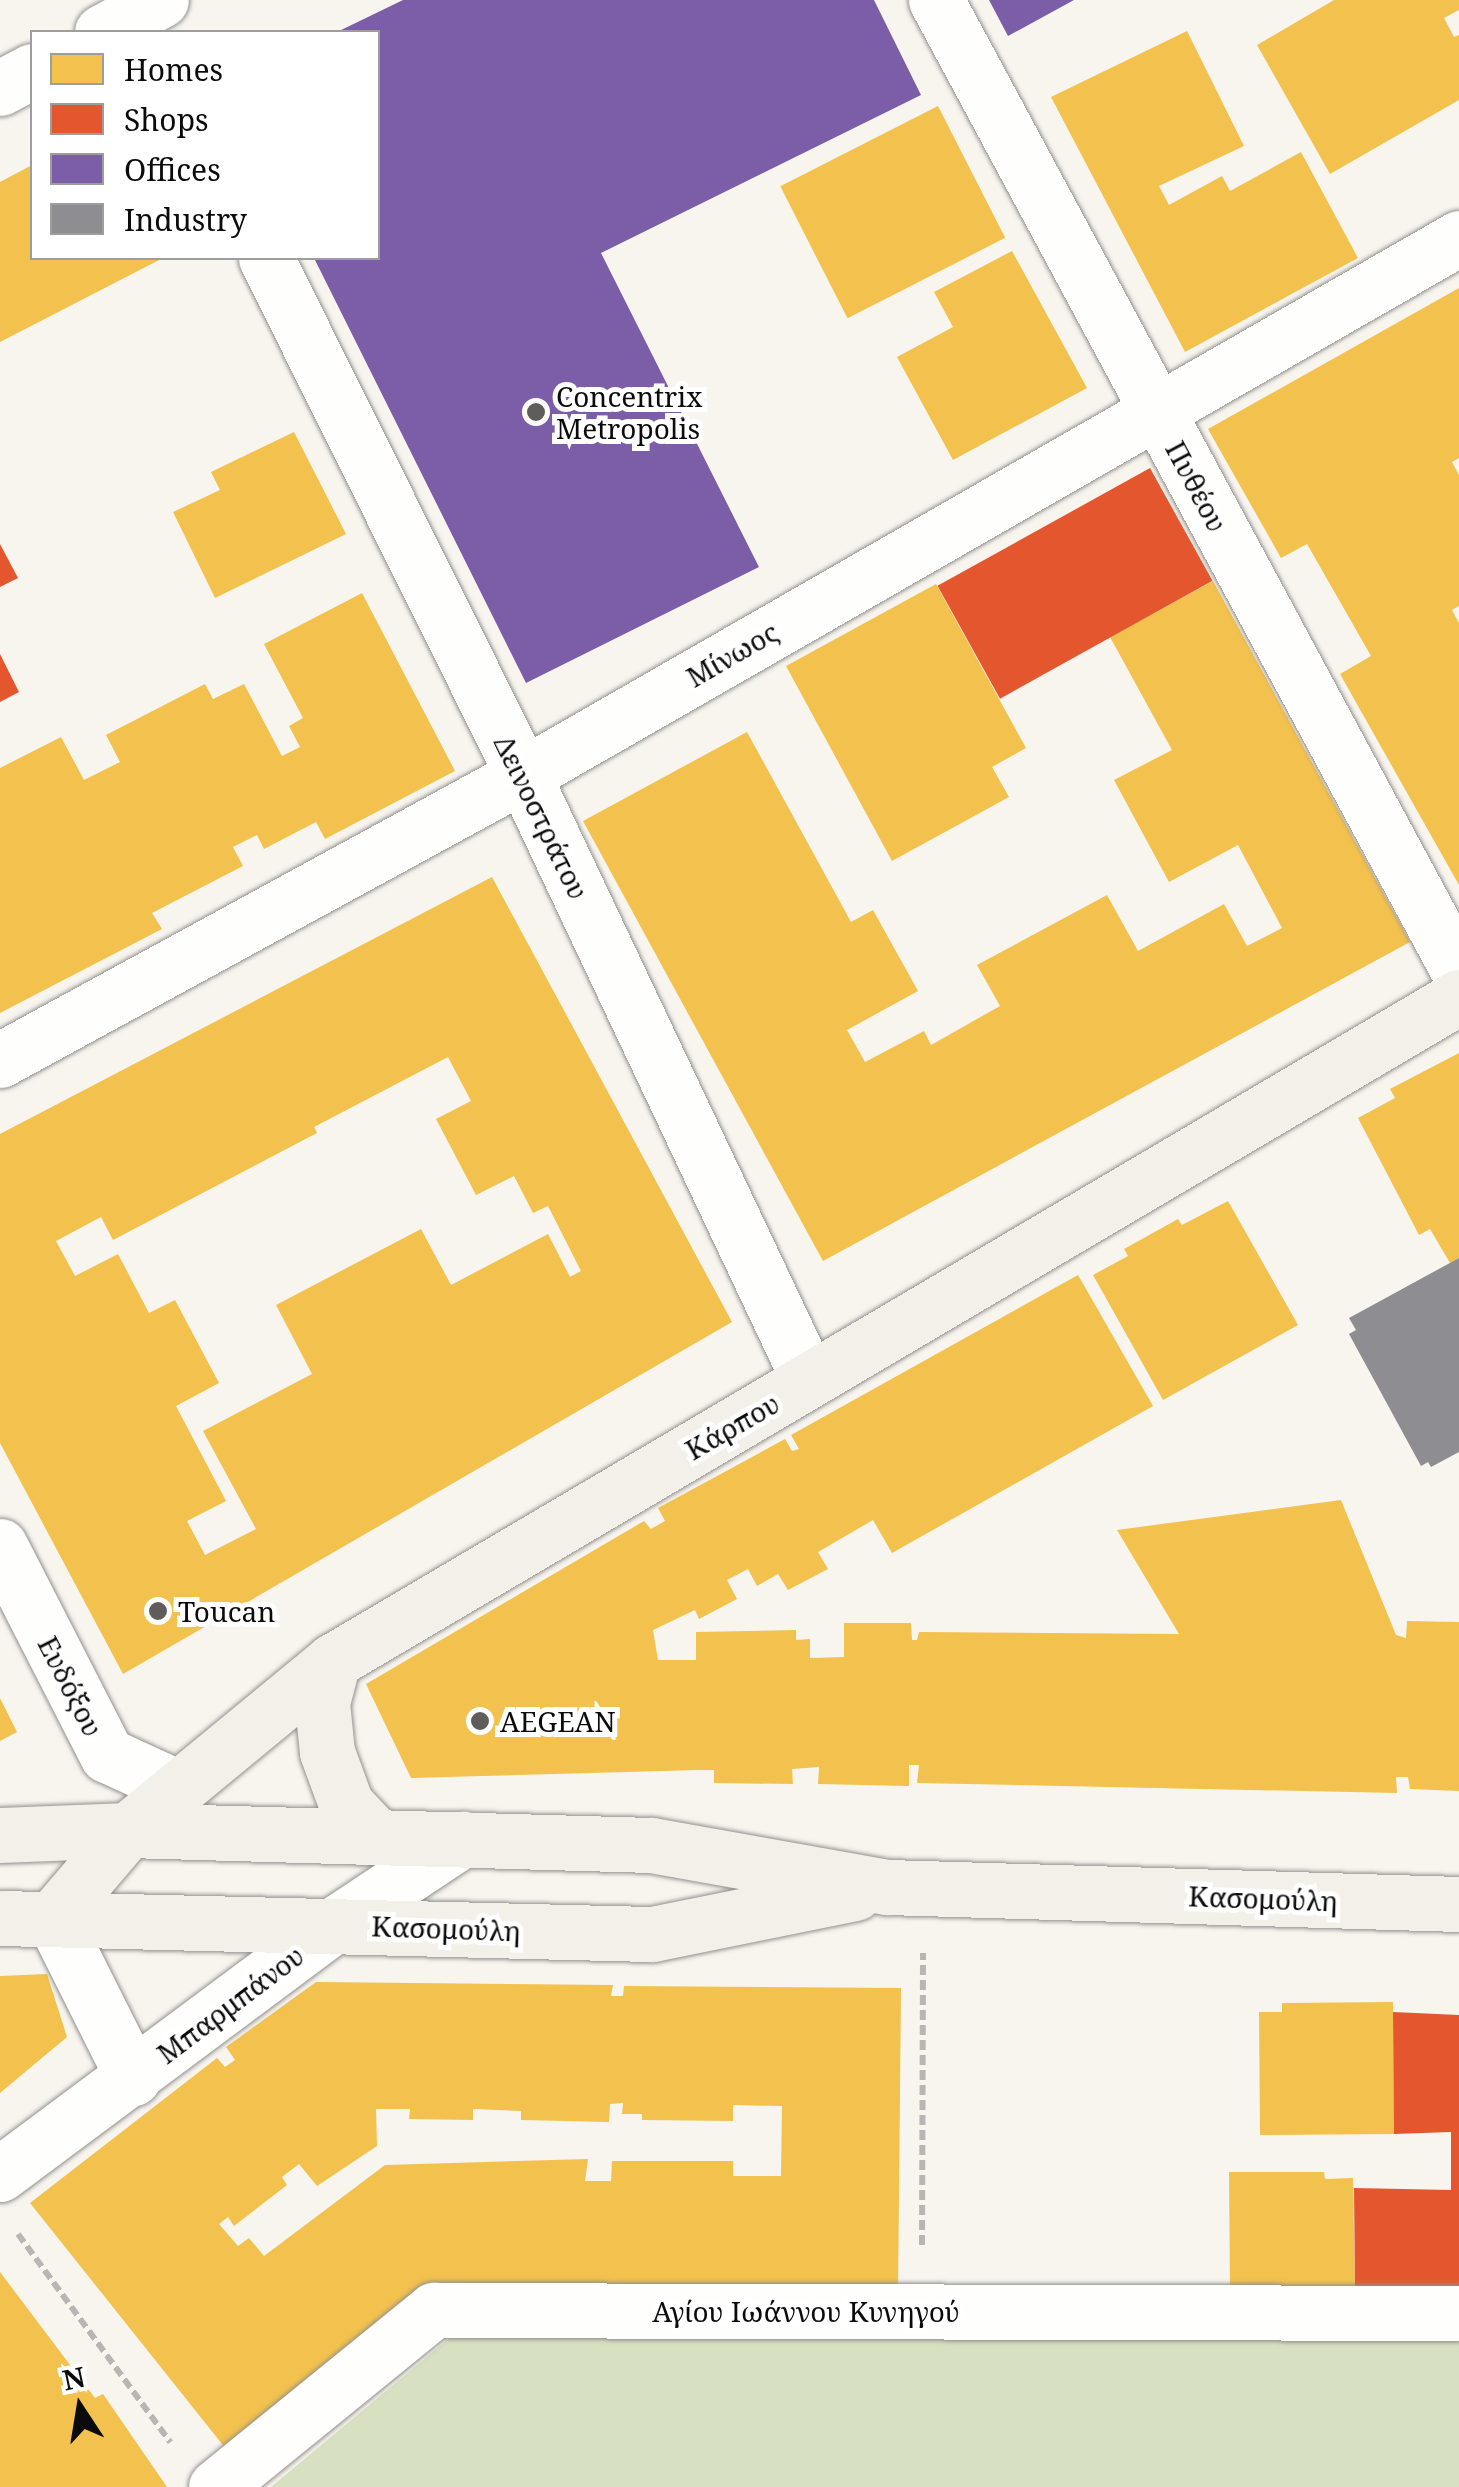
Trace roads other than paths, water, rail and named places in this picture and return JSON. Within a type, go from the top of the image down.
[{"type":"main road","name":"Κάρπου","points":[[26,1918],[333,1661],[1459,998]]},
{"type":"main road","points":[[333,1661],[322,1703],[326,1752],[346,1804],[377,1837]]},
{"type":"main road","name":"Κασομούλη","points":[[0,1835],[128,1830],[651,1845],[905,1887],[1459,1904]]},
{"type":"main road","name":"Κασομούλη","points":[[26,1918],[652,1934],[905,1887]]},
{"type":"street","name":"Πυθέου","points":[[936,0],[1459,972]]},
{"type":"street","points":[[0,88],[30,72]]},
{"type":"street","name":"Μίνωος","points":[[0,1060],[523,776],[1156,408],[1459,238]]},
{"type":"street","name":"Δεινοστράτου","points":[[267,260],[523,776],[809,1380]]},
{"type":"street","name":"Ευδόξου","points":[[0,1546],[106,1755],[178,1788]]},
{"type":"street","name":"Μπαρμπάνου","points":[[6,2199],[133,2078],[335,1924],[463,1838]]},
{"type":"street","points":[[26,1918],[133,2078]]},
{"type":"street","name":"Αγίου Ιωάννου Κυνηγού","points":[[198,2472],[434,2310],[1459,2313]]},
{"type":"place","name":"Concentrix Metropolis","points":[[536,412]]},
{"type":"place","name":"Toucan","points":[[158,1611]]},
{"type":"place","name":"AEGEAN","points":[[480,1721]]}]
